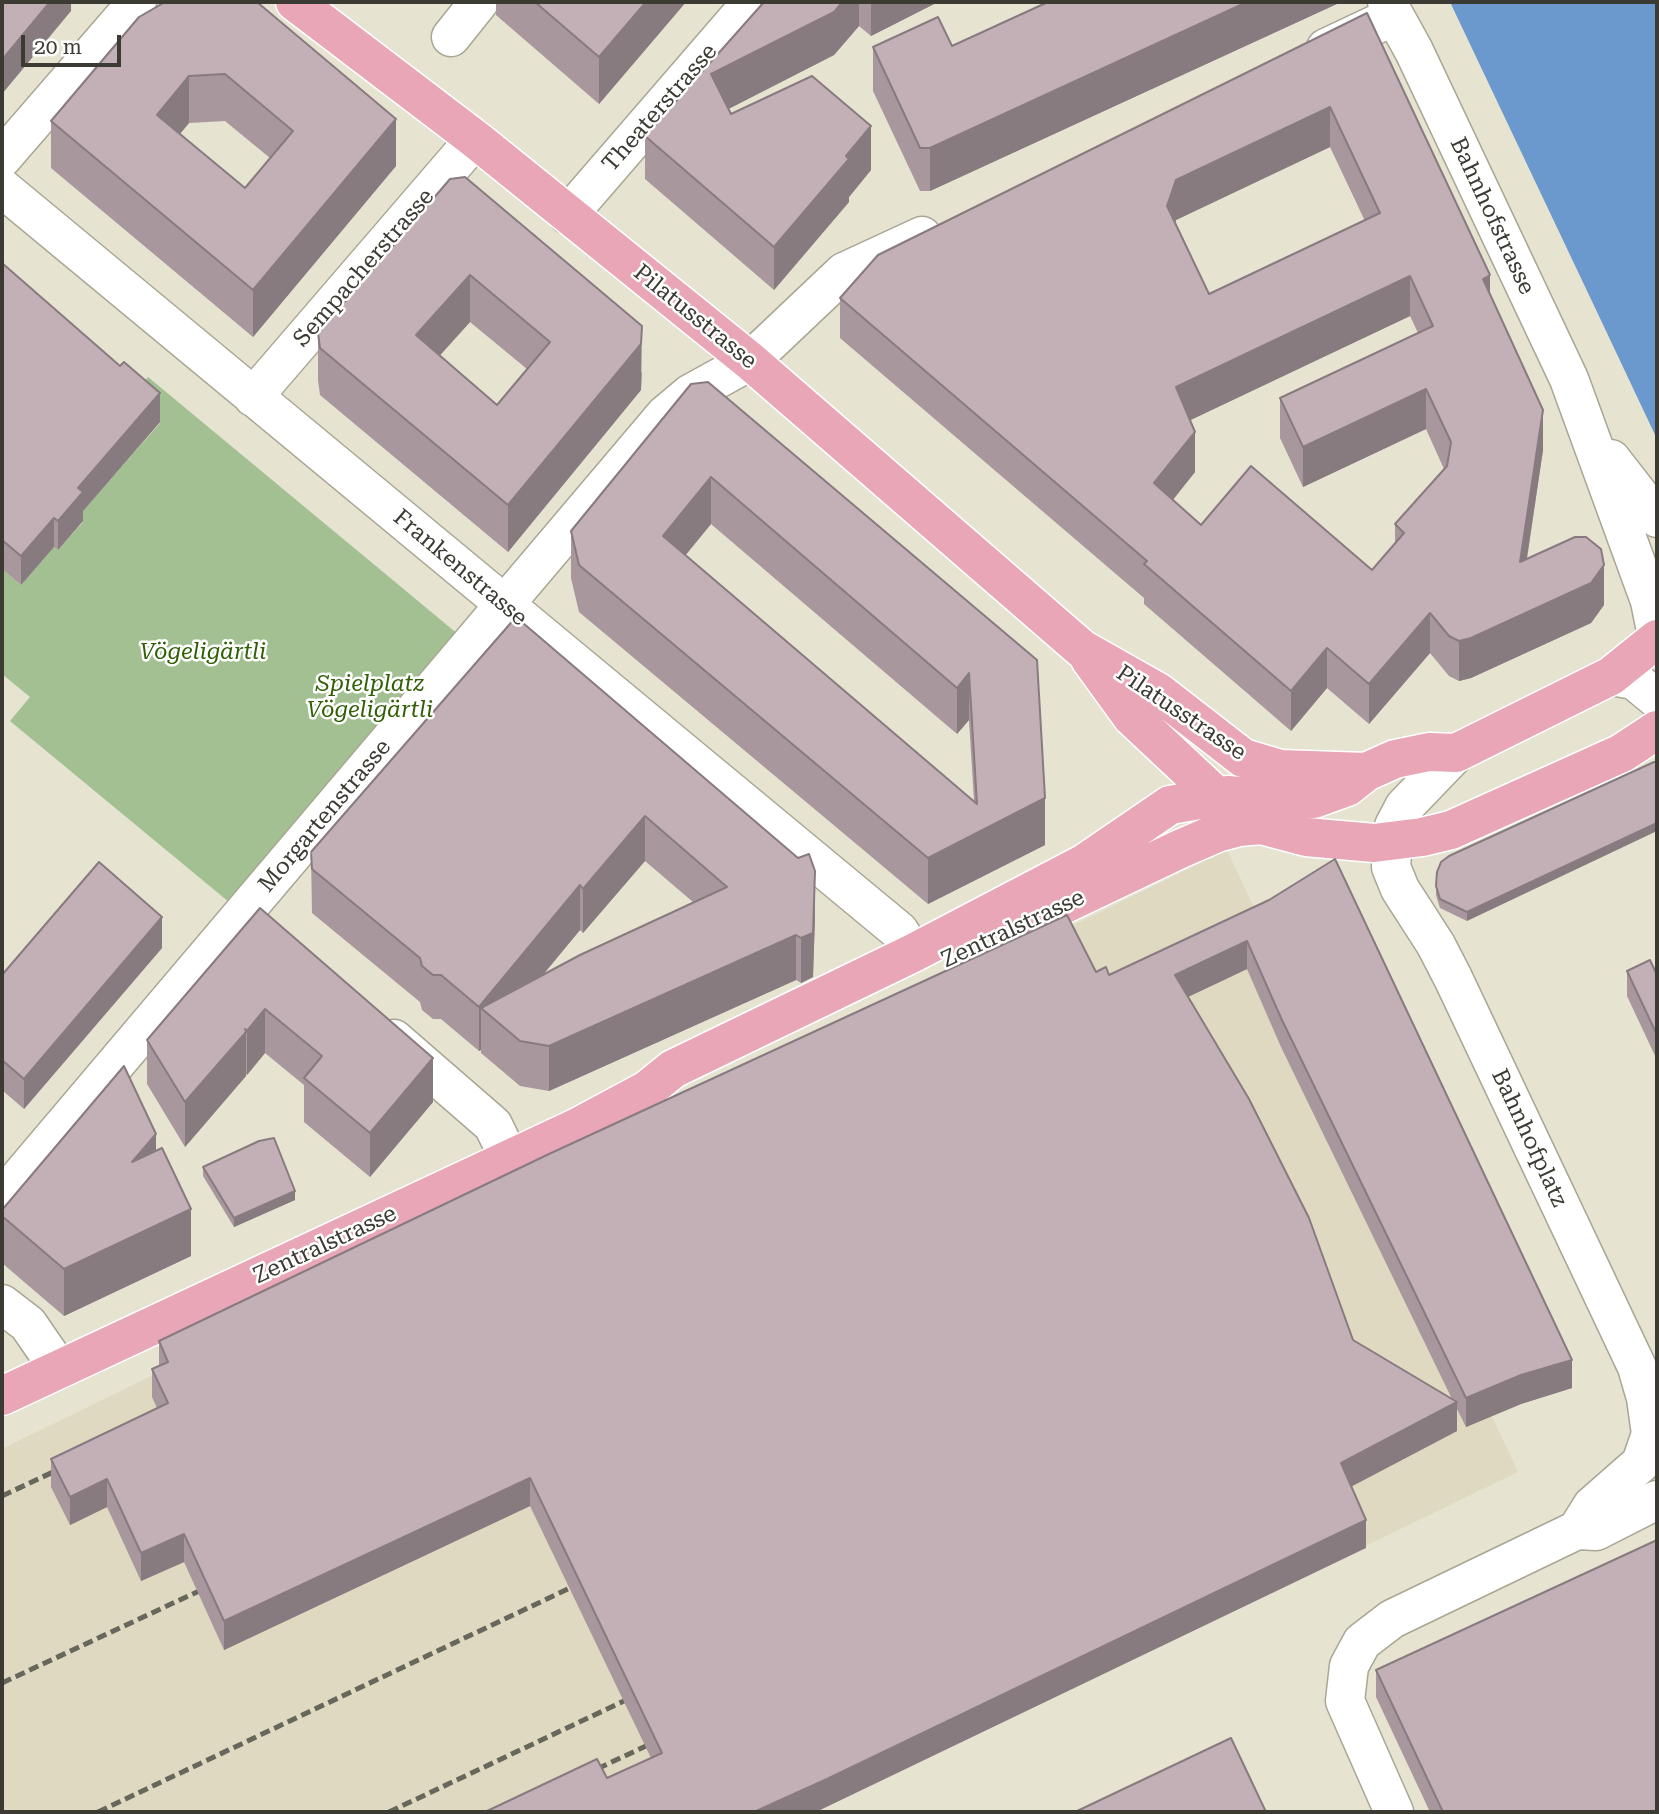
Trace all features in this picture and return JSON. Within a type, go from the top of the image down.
[{"type":"main road","name":"Pilatusstrasse","points":[[295,2],[475,139],[750,361],[1082,649],[1158,692],[1242,758],[1280,769],[1366,772]]},
{"type":"main road","name":"Bahnhofplatz","points":[[1366,772],[1395,759],[1429,752],[1456,753],[1611,676],[1657,638]]},
{"type":"main road","name":"Pilatusstrasse","points":[[1082,649],[1132,717],[1213,796],[1261,825]]},
{"type":"main road","points":[[1391,841],[1422,837],[1482,818],[1622,752],[1657,730]]},
{"type":"main road","name":"Zentralstrasse","points":[[2,1396],[510,1160],[647,1090],[673,1069],[913,953],[1085,863],[1170,805],[1213,796],[1314,799],[1347,787],[1366,772]]},
{"type":"main road","name":"Zentralstrasse","points":[[647,1090],[679,1088],[1217,833],[1261,825],[1333,842],[1391,841]]},
{"type":"street","points":[[2,158],[137,2]]},
{"type":"street","points":[[451,37],[479,2]]},
{"type":"street","name":"Theaterstrasse","points":[[568,215],[752,2]]},
{"type":"street","points":[[1294,63],[1391,9]]},
{"type":"street","name":"Bahnhofstrasse","points":[[1391,9],[1432,89],[1591,432],[1650,601],[1657,638]]},
{"type":"street","name":"Sempacherstrasse","points":[[253,397],[475,139]]},
{"type":"street","name":"Frankenstrasse","points":[[2,188],[899,931],[913,953]]},
{"type":"street","name":"Morgartenstrasse","points":[[2,1198],[665,415],[690,394],[750,361],[844,272],[956,220]]},
{"type":"street","name":"Bahnhofstrasse","points":[[1591,432],[1657,518]]},
{"type":"street","points":[[1611,676],[1634,680],[1657,699]]},
{"type":"street","name":"Bahnhofplatz","points":[[1456,753],[1404,807],[1394,826],[1391,867],[1400,889],[1436,945],[1453,978],[1637,1367],[1654,1436]]},
{"type":"street","points":[[244,910],[275,937]]},
{"type":"street","points":[[369,1017],[493,1125],[510,1160]]},
{"type":"street","points":[[2,1304],[28,1324],[59,1369]]},
{"type":"street","points":[[1577,1530],[1592,1506],[1641,1462],[1654,1436]]},
{"type":"street","points":[[1394,1812],[1348,1712],[1345,1679],[1353,1655],[1374,1630],[1577,1530],[1596,1531],[1657,1500]]},
{"type":"shaded area","points":[[1227,850],[1518,1472],[816,1812],[2,1812],[2,1449]]},
{"type":"green space","name":"Vögeligärtli","points":[[148,377],[459,635],[235,907],[10,721],[30,697],[2,674],[2,569],[21,585],[54,547],[58,550],[83,522],[78,516],[160,423],[132,397]]},
{"type":"water","points":[[1450,2],[1657,2],[1657,439],[1598,314]]},
{"type":"building","points":[[2,2],[50,2],[2,60]]},
{"type":"building","points":[[165,2],[257,2],[396,119],[253,290],[51,121],[139,17]],"holes":[[[225,74],[293,131],[245,188],[157,115],[189,76]]]},
{"type":"building","points":[[535,2],[646,2],[599,57]]},
{"type":"building","points":[[764,2],[842,2],[834,12],[711,74],[731,114],[812,76],[871,126],[846,156],[849,159],[774,247],[645,136]]},
{"type":"building","points":[[1048,2],[1247,2],[930,148],[920,148],[873,47],[938,17],[952,46]]},
{"type":"building","points":[[1367,13],[1490,275],[1483,279],[1543,410],[1520,562],[1575,537],[1586,537],[1601,549],[1604,565],[1591,583],[1471,638],[1459,641],[1449,636],[1430,613],[1369,684],[1327,648],[1291,691],[1144,564],[1147,561],[840,298],[878,255]],"holes":[[[1330,107],[1380,213],[1209,294],[1167,206],[1176,180]],[[1410,276],[1433,326],[1280,398],[1303,447],[1426,389],[1451,442],[1447,466],[1395,524],[1404,533],[1372,570],[1251,466],[1201,525],[1154,483],[1195,432],[1176,387]]]},
{"type":"building","points":[[465,177],[642,326],[641,344],[508,505],[320,348],[318,333],[450,179]],"holes":[[[470,275],[550,342],[497,405],[416,335]]]},
{"type":"building","points":[[2,263],[120,366],[124,362],[160,393],[78,488],[83,492],[58,521],[54,518],[21,556],[2,540]]},
{"type":"building","points":[[708,382],[1037,660],[1045,798],[928,858],[579,565],[571,531],[691,384]],"holes":[[[711,477],[957,688],[969,673],[977,804],[663,536]]]},
{"type":"building","points":[[516,617],[798,858],[809,854],[815,871],[813,933],[801,938],[796,935],[549,1046],[520,1041],[481,1008],[580,955],[727,887],[645,816],[583,889],[580,885],[479,1007],[441,975],[433,975],[422,966],[420,958],[312,869],[311,852]]},
{"type":"building","points":[[1657,762],[1657,823],[1467,912],[1440,899],[1436,886],[1437,872],[1441,862],[1449,856]]},
{"type":"building","points":[[1335,859],[1572,1360],[1521,1375],[1466,1398],[1281,1018],[1247,941],[1175,975],[1249,1099],[1309,1218],[1353,1340],[1457,1402],[1341,1463],[1366,1520],[827,1779],[754,1812],[485,1812],[597,1759],[607,1778],[662,1753],[530,1478],[224,1621],[184,1534],[141,1553],[107,1479],[70,1497],[51,1459],[168,1403],[152,1369],[168,1362],[159,1341],[549,1154],[1067,915],[1096,972],[1106,967],[1109,975],[1269,900]]},
{"type":"building","points":[[99,862],[162,917],[24,1079],[2,1060],[2,975]]},
{"type":"building","points":[[260,908],[433,1058],[370,1133],[304,1078],[322,1056],[265,1009],[247,1031],[245,1029],[246,1032],[185,1102],[147,1040]]},
{"type":"building","points":[[1650,960],[1657,975],[1657,1035],[1627,971]]},
{"type":"building","points":[[124,1066],[156,1134],[132,1162],[162,1148],[191,1209],[64,1269],[2,1216],[2,1210]]},
{"type":"building","points":[[274,1138],[295,1191],[234,1218],[203,1167],[259,1141]]},
{"type":"building","points":[[1657,1540],[1657,1812],[1443,1812],[1376,1670]]},
{"type":"building","points":[[1231,1738],[1266,1812],[1075,1812]]},
{"type":"railway","points":[[2,1496],[68,1465]]},
{"type":"railway","points":[[2,1683],[214,1584]]},
{"type":"railway","points":[[98,1812],[570,1588]]},
{"type":"railway","points":[[389,1812],[624,1701]]},
{"type":"railway","points":[[584,1775],[646,1746]]},
{"type":"park label","name":"Spielplatz Vögeligärtli","points":[[370,697]]}]
